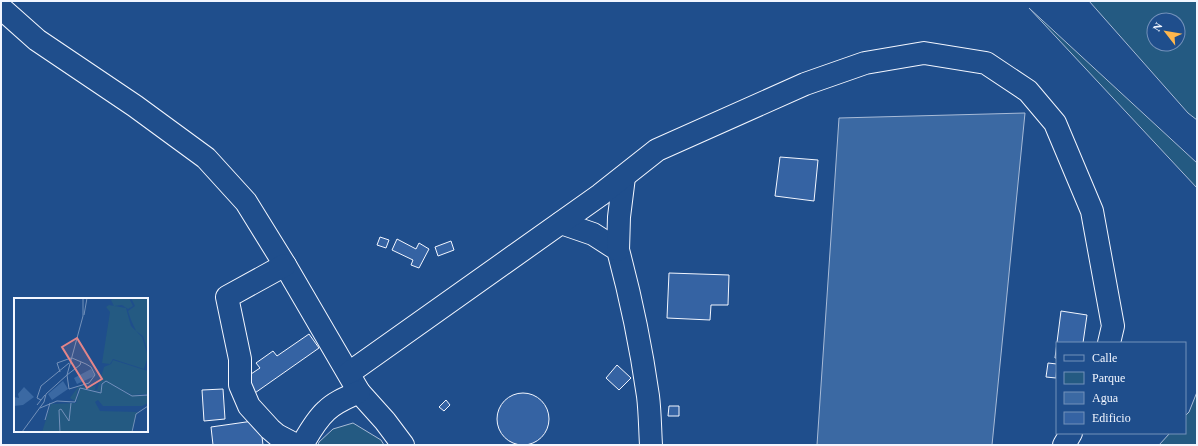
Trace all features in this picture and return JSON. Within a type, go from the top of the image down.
[{"type":"street","points":[[1,8],[38,40],[135,106],[206,158],[246,202],[285,265],[359,392],[385,421],[403,445]]},
{"type":"street","points":[[349,373],[600,195],[657,150],[805,84],[864,63],[924,53],[986,63],[1028,91],[1055,124],[1092,211],[1113,326],[1109,342]]},
{"type":"street","points":[[624,177],[619,218],[618,250],[628,287],[640,346],[648,397],[651,445]]},
{"type":"street","points":[[561,223],[593,234],[618,250]]},
{"type":"street","points":[[285,265],[227,297],[240,359],[240,385],[249,406],[277,435],[296,445]]},
{"type":"street","points":[[302,445],[312,427],[326,411],[341,400],[359,392]]},
{"type":"street","points":[[1064,445],[1070,434]]},
{"type":"green space","points":[[1089,1],[1197,1],[1197,120],[1188,113]]},
{"type":"green space","points":[[1029,8],[1197,163],[1197,188]]},
{"type":"green space","points":[[1197,392],[1197,445],[1159,445],[1169,434],[1186,434],[1186,415],[1189,412]]},
{"type":"green space","points":[[353,423],[381,440],[384,445],[318,445],[319,442],[333,429]]},
{"type":"water","points":[[1025,113],[992,445],[817,445],[839,118]]},
{"type":"building","points":[[780,157],[818,160],[814,201],[775,196]]},
{"type":"building","points":[[380,237],[389,240],[386,248],[377,245]]},
{"type":"building","points":[[397,239],[416,249],[419,243],[429,249],[419,268],[411,265],[413,260],[392,250]]},
{"type":"building","points":[[451,241],[454,250],[438,256],[435,247]]},
{"type":"building","points":[[669,273],[729,275],[728,305],[711,305],[710,320],[667,318]]},
{"type":"building","points":[[1061,311],[1087,315],[1083,342],[1057,342]]},
{"type":"building","points":[[309,334],[319,348],[252,395],[242,380],[260,368],[256,363],[273,351],[277,356]]},
{"type":"building","points":[[1048,363],[1056,364],[1056,378],[1046,377]]},
{"type":"building","points":[[617,365],[631,378],[619,390],[606,378]]},
{"type":"building","points":[[223,389],[225,419],[204,421],[202,390]]},
{"type":"building","points":[[523,393],[537,397],[545,405],[549,419],[545,433],[537,441],[523,445],[509,441],[501,433],[497,419],[501,405],[509,397]]},
{"type":"building","points":[[446,400],[450,405],[444,411],[439,407]]},
{"type":"building","points":[[669,406],[679,406],[679,416],[668,416]]},
{"type":"building","points":[[260,420],[263,445],[213,445],[211,427]]}]
